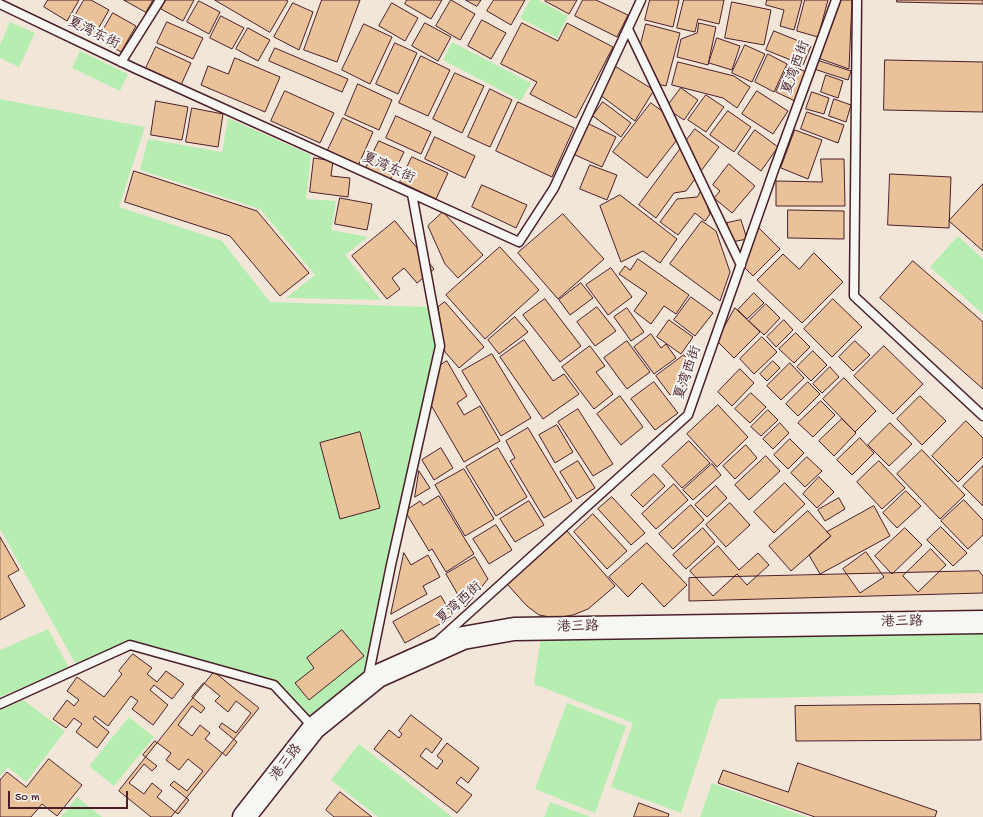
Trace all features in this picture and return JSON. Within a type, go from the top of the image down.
[{"type":"main road","name":"港三路","points":[[244,817],[314,728],[378,676],[463,638],[514,629],[983,622]]},
{"type":"lane","points":[[121,62],[160,0]]},
{"type":"lane","name":"夏湾东街","points":[[0,4],[121,62],[519,242],[554,188],[641,0]]},
{"type":"lane","name":"夏湾西街","points":[[420,657],[688,416],[836,0]]},
{"type":"lane","points":[[857,0],[854,296],[983,416]]},
{"type":"lane","points":[[628,29],[741,265]]},
{"type":"lane","points":[[367,685],[391,565],[440,346],[412,194]]},
{"type":"lane","points":[[0,704],[130,645],[274,686],[314,728]]},
{"type":"green space","points":[[530,0],[538,0],[568,16],[557,38],[520,18]]},
{"type":"green space","points":[[10,22],[35,33],[19,67],[0,58],[0,45]]},
{"type":"green space","points":[[452,42],[531,83],[521,101],[443,60]]},
{"type":"green space","points":[[80,51],[128,74],[120,91],[72,68]]},
{"type":"green space","points":[[0,99],[145,127],[119,207],[222,241],[270,302],[431,307],[439,346],[367,684],[314,727],[274,685],[130,644],[78,668],[0,529]]},
{"type":"green space","points":[[228,118],[311,155],[306,199],[336,201],[331,230],[368,237],[345,255],[381,300],[286,298],[315,275],[260,209],[140,170],[148,139],[222,152]]},
{"type":"green space","points":[[958,236],[983,259],[983,314],[930,267]]},
{"type":"green space","points":[[48,629],[69,668],[0,697],[0,650]]},
{"type":"green space","points":[[983,631],[983,693],[718,699],[681,813],[611,787],[633,723],[534,684],[541,636]]},
{"type":"green space","points":[[23,700],[65,731],[26,782],[8,767],[0,776],[0,710]]},
{"type":"green space","points":[[567,703],[626,726],[595,813],[535,789]]},
{"type":"green space","points":[[129,717],[154,737],[114,786],[89,766]]},
{"type":"green space","points":[[359,744],[452,817],[378,817],[331,780]]},
{"type":"green space","points":[[712,783],[807,817],[700,817]]},
{"type":"green space","points":[[77,797],[102,817],[61,817]]},
{"type":"green space","points":[[550,802],[590,817],[544,817]]},
{"type":"building","points":[[48,0],[79,0],[67,21],[44,7]]},
{"type":"building","points":[[84,0],[91,0],[109,10],[94,36],[71,23]]},
{"type":"building","points":[[124,0],[153,0],[146,12]]},
{"type":"building","points":[[166,0],[194,0],[183,21],[161,9]]},
{"type":"building","points":[[215,0],[286,0],[288,1],[270,32]]},
{"type":"building","points":[[322,0],[360,0],[337,62],[304,50]]},
{"type":"building","points":[[407,0],[442,0],[431,19],[405,4]]},
{"type":"building","points":[[451,0],[475,14],[460,40],[436,26]]},
{"type":"building","points":[[466,0],[481,0],[477,6]]},
{"type":"building","points":[[494,0],[525,0],[511,25],[487,11]]},
{"type":"building","points":[[577,0],[569,14],[545,1]]},
{"type":"building","points":[[583,0],[596,0],[628,15],[617,37],[575,16]]},
{"type":"building","points":[[650,0],[679,0],[673,27],[645,20]]},
{"type":"building","points":[[684,0],[724,0],[719,24],[698,19],[695,32],[677,28]]},
{"type":"building","points":[[767,0],[802,0],[794,30],[780,26],[784,10],[766,5]]},
{"type":"building","points":[[805,0],[828,0],[818,37],[797,31]]},
{"type":"building","points":[[839,0],[852,0],[849,69],[818,58]]},
{"type":"building","points":[[897,0],[983,0],[983,4],[897,2]]},
{"type":"building","points":[[199,1],[220,12],[209,34],[187,22]]},
{"type":"building","points":[[732,2],[771,10],[764,45],[725,38]]},
{"type":"building","points":[[293,3],[313,12],[299,50],[274,37]]},
{"type":"building","points":[[392,3],[418,18],[405,41],[379,26]]},
{"type":"building","points":[[113,13],[136,26],[121,52],[98,39]]},
{"type":"building","points":[[221,16],[244,28],[232,49],[210,38]]},
{"type":"building","points":[[482,20],[506,33],[491,59],[468,46]]},
{"type":"building","points":[[167,22],[203,38],[193,59],[157,43]]},
{"type":"building","points":[[425,23],[451,37],[438,61],[412,46]]},
{"type":"building","points":[[522,23],[558,41],[567,23],[613,47],[576,118],[530,94],[537,82],[501,64]]},
{"type":"building","points":[[699,23],[716,27],[708,65],[677,57],[681,39],[697,33]]},
{"type":"building","points":[[364,24],[392,37],[370,84],[342,70]]},
{"type":"building","points":[[646,24],[680,33],[666,86],[657,84],[640,47]]},
{"type":"building","points":[[248,28],[270,40],[258,61],[236,49]]},
{"type":"building","points":[[774,31],[811,46],[803,65],[766,50]]},
{"type":"building","points":[[717,38],[740,46],[732,70],[709,63]]},
{"type":"building","points":[[395,43],[417,53],[398,94],[376,84]]},
{"type":"building","points":[[745,45],[765,54],[752,82],[732,73]]},
{"type":"building","points":[[156,47],[191,63],[181,85],[146,68]]},
{"type":"building","points":[[275,48],[348,79],[342,92],[269,61]]},
{"type":"building","points":[[768,54],[787,64],[774,92],[755,82]]},
{"type":"building","points":[[421,56],[450,70],[428,116],[399,103]]},
{"type":"building","points":[[235,58],[280,77],[265,112],[201,85],[208,66],[228,74]]},
{"type":"building","points":[[817,60],[851,71],[848,80],[814,69]]},
{"type":"building","points":[[885,60],[983,62],[983,112],[884,110]]},
{"type":"building","points":[[678,62],[734,76],[750,87],[737,108],[723,98],[672,85]]},
{"type":"building","points":[[789,64],[808,73],[795,101],[776,92]]},
{"type":"building","points":[[613,65],[654,90],[635,121],[600,95]]},
{"type":"building","points":[[455,73],[484,86],[462,133],[433,119]]},
{"type":"building","points":[[826,75],[843,81],[838,98],[821,92]]},
{"type":"building","points":[[358,84],[392,100],[379,130],[345,115]]},
{"type":"building","points":[[681,88],[698,100],[684,120],[666,108]]},
{"type":"building","points":[[490,89],[512,100],[490,147],[468,137]]},
{"type":"building","points":[[285,91],[334,113],[320,143],[271,121]]},
{"type":"building","points":[[757,91],[788,111],[773,134],[742,114]]},
{"type":"building","points":[[812,92],[829,98],[824,114],[806,109]]},
{"type":"building","points":[[706,95],[724,107],[706,132],[688,120]]},
{"type":"building","points":[[834,99],[851,105],[846,122],[829,116]]},
{"type":"building","points":[[156,101],[188,107],[182,140],[151,135]]},
{"type":"building","points":[[518,102],[574,128],[552,177],[496,151]]},
{"type":"building","points":[[603,102],[631,123],[621,137],[593,116]]},
{"type":"building","points":[[651,103],[662,111],[676,141],[647,178],[613,152]]},
{"type":"building","points":[[192,108],[223,114],[218,147],[186,142]]},
{"type":"building","points":[[728,111],[751,127],[734,152],[710,135]]},
{"type":"building","points":[[807,112],[844,125],[838,143],[801,129]]},
{"type":"building","points":[[396,116],[431,132],[421,154],[386,138]]},
{"type":"building","points":[[343,118],[373,132],[358,166],[327,152]]},
{"type":"building","points":[[587,123],[616,137],[602,167],[573,154]]},
{"type":"building","points":[[695,129],[719,147],[686,191],[674,193],[656,218],[639,205]]},
{"type":"building","points":[[755,130],[778,147],[761,171],[738,154]]},
{"type":"building","points":[[795,130],[822,140],[808,179],[781,168]]},
{"type":"building","points":[[435,137],[475,156],[465,178],[425,159]]},
{"type":"building","points":[[379,141],[404,152],[391,179],[366,168]]},
{"type":"building","points":[[412,157],[448,173],[436,199],[400,182]]},
{"type":"building","points":[[314,158],[333,161],[331,176],[350,178],[348,197],[310,192]]},
{"type":"building","points":[[821,159],[844,159],[845,206],[776,206],[776,181],[822,182]]},
{"type":"building","points":[[729,164],[755,186],[732,213],[714,198],[720,191],[713,185]]},
{"type":"building","points":[[590,165],[617,175],[607,200],[580,189]]},
{"type":"building","points":[[134,171],[257,211],[309,273],[280,296],[230,236],[125,202]]},
{"type":"building","points":[[890,174],[951,177],[949,228],[888,225]]},
{"type":"building","points":[[983,184],[983,251],[949,221]]},
{"type":"building","points":[[482,185],[527,205],[516,228],[472,207]]},
{"type":"building","points":[[702,189],[710,214],[705,221],[695,213],[678,235],[660,222],[677,199],[697,197]]},
{"type":"building","points":[[620,195],[677,239],[660,263],[643,251],[621,262],[600,206]]},
{"type":"building","points":[[340,198],[372,204],[367,230],[335,224]]},
{"type":"building","points":[[788,210],[844,211],[844,239],[788,238]]},
{"type":"building","points":[[443,212],[483,255],[458,278],[445,264],[428,226]]},
{"type":"building","points":[[563,214],[604,259],[558,299],[518,253]]},
{"type":"building","points":[[741,220],[747,239],[732,242],[727,223]]},
{"type":"building","points":[[395,221],[434,269],[417,283],[404,268],[392,278],[400,289],[387,299],[352,256]]},
{"type":"building","points":[[702,221],[716,231],[730,272],[720,301],[670,264]]},
{"type":"building","points":[[759,228],[780,249],[753,276],[744,267]]},
{"type":"building","points":[[500,247],[539,290],[485,339],[446,295]]},
{"type":"building","points":[[814,253],[843,282],[802,323],[757,280],[783,254],[799,269]]},
{"type":"building","points":[[638,259],[689,295],[676,314],[664,306],[651,324],[634,311],[647,293],[619,274],[625,266],[630,270]]},
{"type":"building","points":[[913,261],[983,322],[983,389],[880,298]]},
{"type":"building","points":[[611,268],[632,297],[608,315],[586,285]]},
{"type":"building","points":[[581,283],[593,298],[570,315],[559,300]]},
{"type":"building","points":[[754,293],[764,303],[747,319],[738,310]]},
{"type":"building","points":[[691,297],[713,313],[695,336],[674,320]]},
{"type":"building","points":[[545,299],[581,346],[560,362],[523,315]]},
{"type":"building","points":[[833,299],[862,327],[832,357],[804,329]]},
{"type":"building","points":[[445,302],[484,347],[459,368],[445,352],[438,307]]},
{"type":"building","points":[[766,304],[780,318],[764,335],[749,321]]},
{"type":"building","points":[[597,307],[616,331],[595,346],[577,322]]},
{"type":"building","points":[[627,308],[644,332],[631,341],[614,317]]},
{"type":"building","points":[[735,308],[760,332],[734,358],[717,341]]},
{"type":"building","points":[[515,317],[528,332],[499,354],[488,340]]},
{"type":"building","points":[[669,320],[693,337],[681,354],[657,337]]},
{"type":"building","points":[[784,320],[793,330],[776,347],[767,337]]},
{"type":"building","points":[[796,333],[810,347],[794,363],[779,349]]},
{"type":"building","points":[[651,334],[661,348],[666,344],[676,358],[654,374],[634,347]]},
{"type":"building","points":[[762,337],[777,352],[754,374],[740,359]]},
{"type":"building","points":[[524,340],[553,381],[564,374],[579,394],[543,419],[500,357]]},
{"type":"building","points":[[627,341],[650,372],[627,389],[604,358]]},
{"type":"building","points":[[855,341],[870,355],[853,371],[839,357]]},
{"type":"building","points":[[590,346],[605,366],[596,372],[613,394],[594,409],[562,367]]},
{"type":"building","points":[[884,346],[923,384],[893,414],[854,376]]},
{"type":"building","points":[[813,351],[827,365],[811,381],[797,367]]},
{"type":"building","points":[[492,354],[531,418],[501,436],[462,371]]},
{"type":"building","points":[[684,355],[693,367],[683,386],[670,395],[656,376]]},
{"type":"building","points":[[447,361],[467,396],[457,403],[464,415],[480,406],[500,441],[464,462],[431,405],[439,366]]},
{"type":"building","points":[[773,361],[780,368],[767,381],[760,374]]},
{"type":"building","points":[[790,363],[804,378],[781,400],[767,386]]},
{"type":"building","points":[[830,367],[839,377],[822,393],[813,384]]},
{"type":"building","points":[[740,369],[754,383],[732,406],[718,392]]},
{"type":"building","points":[[844,378],[876,411],[855,432],[823,399]]},
{"type":"building","points":[[654,382],[678,413],[655,430],[631,399]]},
{"type":"building","points":[[808,382],[820,394],[798,416],[786,404]]},
{"type":"building","points":[[751,393],[766,407],[750,423],[735,409]]},
{"type":"building","points":[[620,396],[643,427],[621,445],[597,414]]},
{"type":"building","points":[[920,396],[946,421],[922,445],[897,419]]},
{"type":"building","points":[[821,401],[835,415],[813,437],[798,423]]},
{"type":"building","points":[[718,405],[748,437],[717,467],[687,434]]},
{"type":"building","points":[[578,409],[613,464],[593,476],[558,422]]},
{"type":"building","points":[[768,410],[778,420],[761,436],[751,427]]},
{"type":"building","points":[[842,419],[856,433],[834,456],[819,441]]},
{"type":"building","points":[[966,421],[983,438],[983,457],[958,482],[932,456]]},
{"type":"building","points":[[780,423],[789,433],[773,449],[763,439]]},
{"type":"building","points":[[890,423],[912,444],[889,466],[868,445]]},
{"type":"building","points":[[557,425],[573,452],[555,463],[539,435]]},
{"type":"building","points":[[528,428],[572,501],[544,518],[510,461],[515,458],[506,441]]},
{"type":"building","points":[[360,432],[380,508],[340,519],[320,443]]},
{"type":"building","points":[[860,438],[874,453],[852,475],[837,460]]},
{"type":"building","points":[[790,439],[804,453],[788,469],[774,455]]},
{"type":"building","points":[[689,441],[710,463],[682,488],[662,466]]},
{"type":"building","points":[[746,445],[757,458],[735,479],[723,466]]},
{"type":"building","points":[[441,448],[453,468],[434,480],[422,460]]},
{"type":"building","points":[[498,448],[527,497],[496,516],[466,467]]},
{"type":"building","points":[[922,450],[965,495],[940,519],[897,474]]},
{"type":"building","points":[[766,456],[780,471],[749,500],[735,485]]},
{"type":"building","points":[[807,457],[822,471],[805,487],[791,473]]},
{"type":"building","points":[[578,461],[595,488],[577,499],[560,472]]},
{"type":"building","points":[[879,461],[905,488],[882,509],[857,482]]},
{"type":"building","points":[[712,464],[721,475],[693,500],[683,490]]},
{"type":"building","points":[[983,466],[983,506],[963,486]]},
{"type":"building","points":[[464,469],[494,519],[465,536],[435,485]]},
{"type":"building","points":[[419,471],[430,488],[415,497]]},
{"type":"building","points":[[654,474],[665,486],[643,507],[631,495]]},
{"type":"building","points":[[819,477],[834,492],[817,508],[803,494]]},
{"type":"building","points":[[785,483],[805,504],[774,533],[754,512]]},
{"type":"building","points":[[674,484],[688,500],[656,529],[642,514]]},
{"type":"building","points":[[716,486],[727,498],[707,517],[695,505]]},
{"type":"building","points":[[906,491],[921,506],[897,528],[883,513]]},
{"type":"building","points":[[439,496],[474,554],[446,572],[432,549],[429,551],[405,511],[420,501],[423,505]]},
{"type":"building","points":[[612,497],[645,533],[631,545],[598,509]]},
{"type":"building","points":[[839,498],[845,509],[825,521],[818,510]]},
{"type":"building","points":[[964,500],[983,520],[983,535],[968,549],[941,521]]},
{"type":"building","points":[[529,501],[544,525],[515,542],[500,519]]},
{"type":"building","points":[[730,503],[750,525],[726,547],[706,525]]},
{"type":"building","points":[[691,505],[704,520],[673,549],[659,534]]},
{"type":"building","points":[[874,506],[890,536],[820,574],[809,555],[831,536],[827,532]]},
{"type":"building","points":[[808,511],[831,536],[791,571],[769,546]]},
{"type":"building","points":[[593,514],[627,551],[607,569],[574,532]]},
{"type":"building","points":[[496,525],[512,550],[489,564],[473,539]]},
{"type":"building","points":[[941,527],[967,553],[953,566],[927,540]]},
{"type":"building","points":[[703,528],[715,542],[686,569],[673,555]]},
{"type":"building","points":[[905,528],[922,545],[892,574],[875,556]]},
{"type":"building","points":[[567,531],[615,586],[588,609],[573,615],[556,618],[539,615],[527,606],[507,584]]},
{"type":"building","points":[[0,537],[19,570],[8,576],[25,606],[0,620]]},
{"type":"building","points":[[647,543],[687,585],[664,607],[642,583],[628,597],[609,577]]},
{"type":"building","points":[[718,546],[739,570],[758,553],[769,565],[747,585],[737,574],[713,596],[690,571]]},
{"type":"building","points":[[931,549],[946,565],[918,592],[903,576]]},
{"type":"building","points":[[866,552],[884,577],[860,593],[843,569]]},
{"type":"building","points":[[404,553],[411,565],[428,555],[440,577],[423,586],[427,594],[391,614]]},
{"type":"building","points":[[475,557],[488,579],[465,607],[446,574]]},
{"type":"building","points":[[979,571],[983,576],[983,593],[689,601],[689,578]]},
{"type":"building","points":[[441,596],[453,617],[405,643],[393,622]]},
{"type":"building","points":[[342,630],[364,656],[309,700],[295,683],[314,668],[307,658]]},
{"type":"building","points":[[133,654],[152,668],[147,674],[157,682],[166,671],[184,684],[172,699],[154,685],[150,690],[168,705],[153,725],[132,709],[138,701],[131,696],[108,726],[95,716],[93,719],[109,732],[97,748],[76,732],[82,724],[74,718],[66,728],[53,719],[67,700],[74,706],[79,700],[67,691],[77,677],[104,697],[122,674],[119,671]]},
{"type":"building","points":[[214,672],[259,708],[171,817],[151,817],[119,791]]},
{"type":"building","points":[[204,683],[220,696],[215,701],[228,712],[236,701],[251,713],[236,733],[222,723],[219,727],[237,742],[226,756],[205,739],[210,733],[200,725],[192,736],[178,725],[192,706],[201,713],[205,708],[192,697]]},
{"type":"building","points":[[980,704],[981,740],[796,741],[795,706]]},
{"type":"building","points":[[411,715],[442,739],[432,753],[426,748],[420,756],[437,769],[443,761],[437,756],[447,743],[479,768],[468,783],[461,777],[456,783],[472,795],[457,813],[374,749],[389,730],[399,738],[402,734],[399,731]]},
{"type":"building","points":[[155,741],[171,753],[166,760],[179,770],[188,759],[203,771],[187,791],[174,781],[170,785],[189,800],[178,814],[157,797],[162,791],[152,783],[144,794],[129,783],[144,764],[152,771],[157,766],[143,755]]},
{"type":"building","points":[[49,759],[82,785],[57,816],[42,804],[31,817],[0,817],[0,780],[7,772],[26,787]]},
{"type":"building","points":[[798,763],[937,811],[935,817],[815,817],[718,783],[723,770],[788,792]]},
{"type":"building","points":[[340,792],[372,817],[334,817],[326,810]]},
{"type":"building","points":[[639,803],[669,814],[668,817],[634,817]]}]
